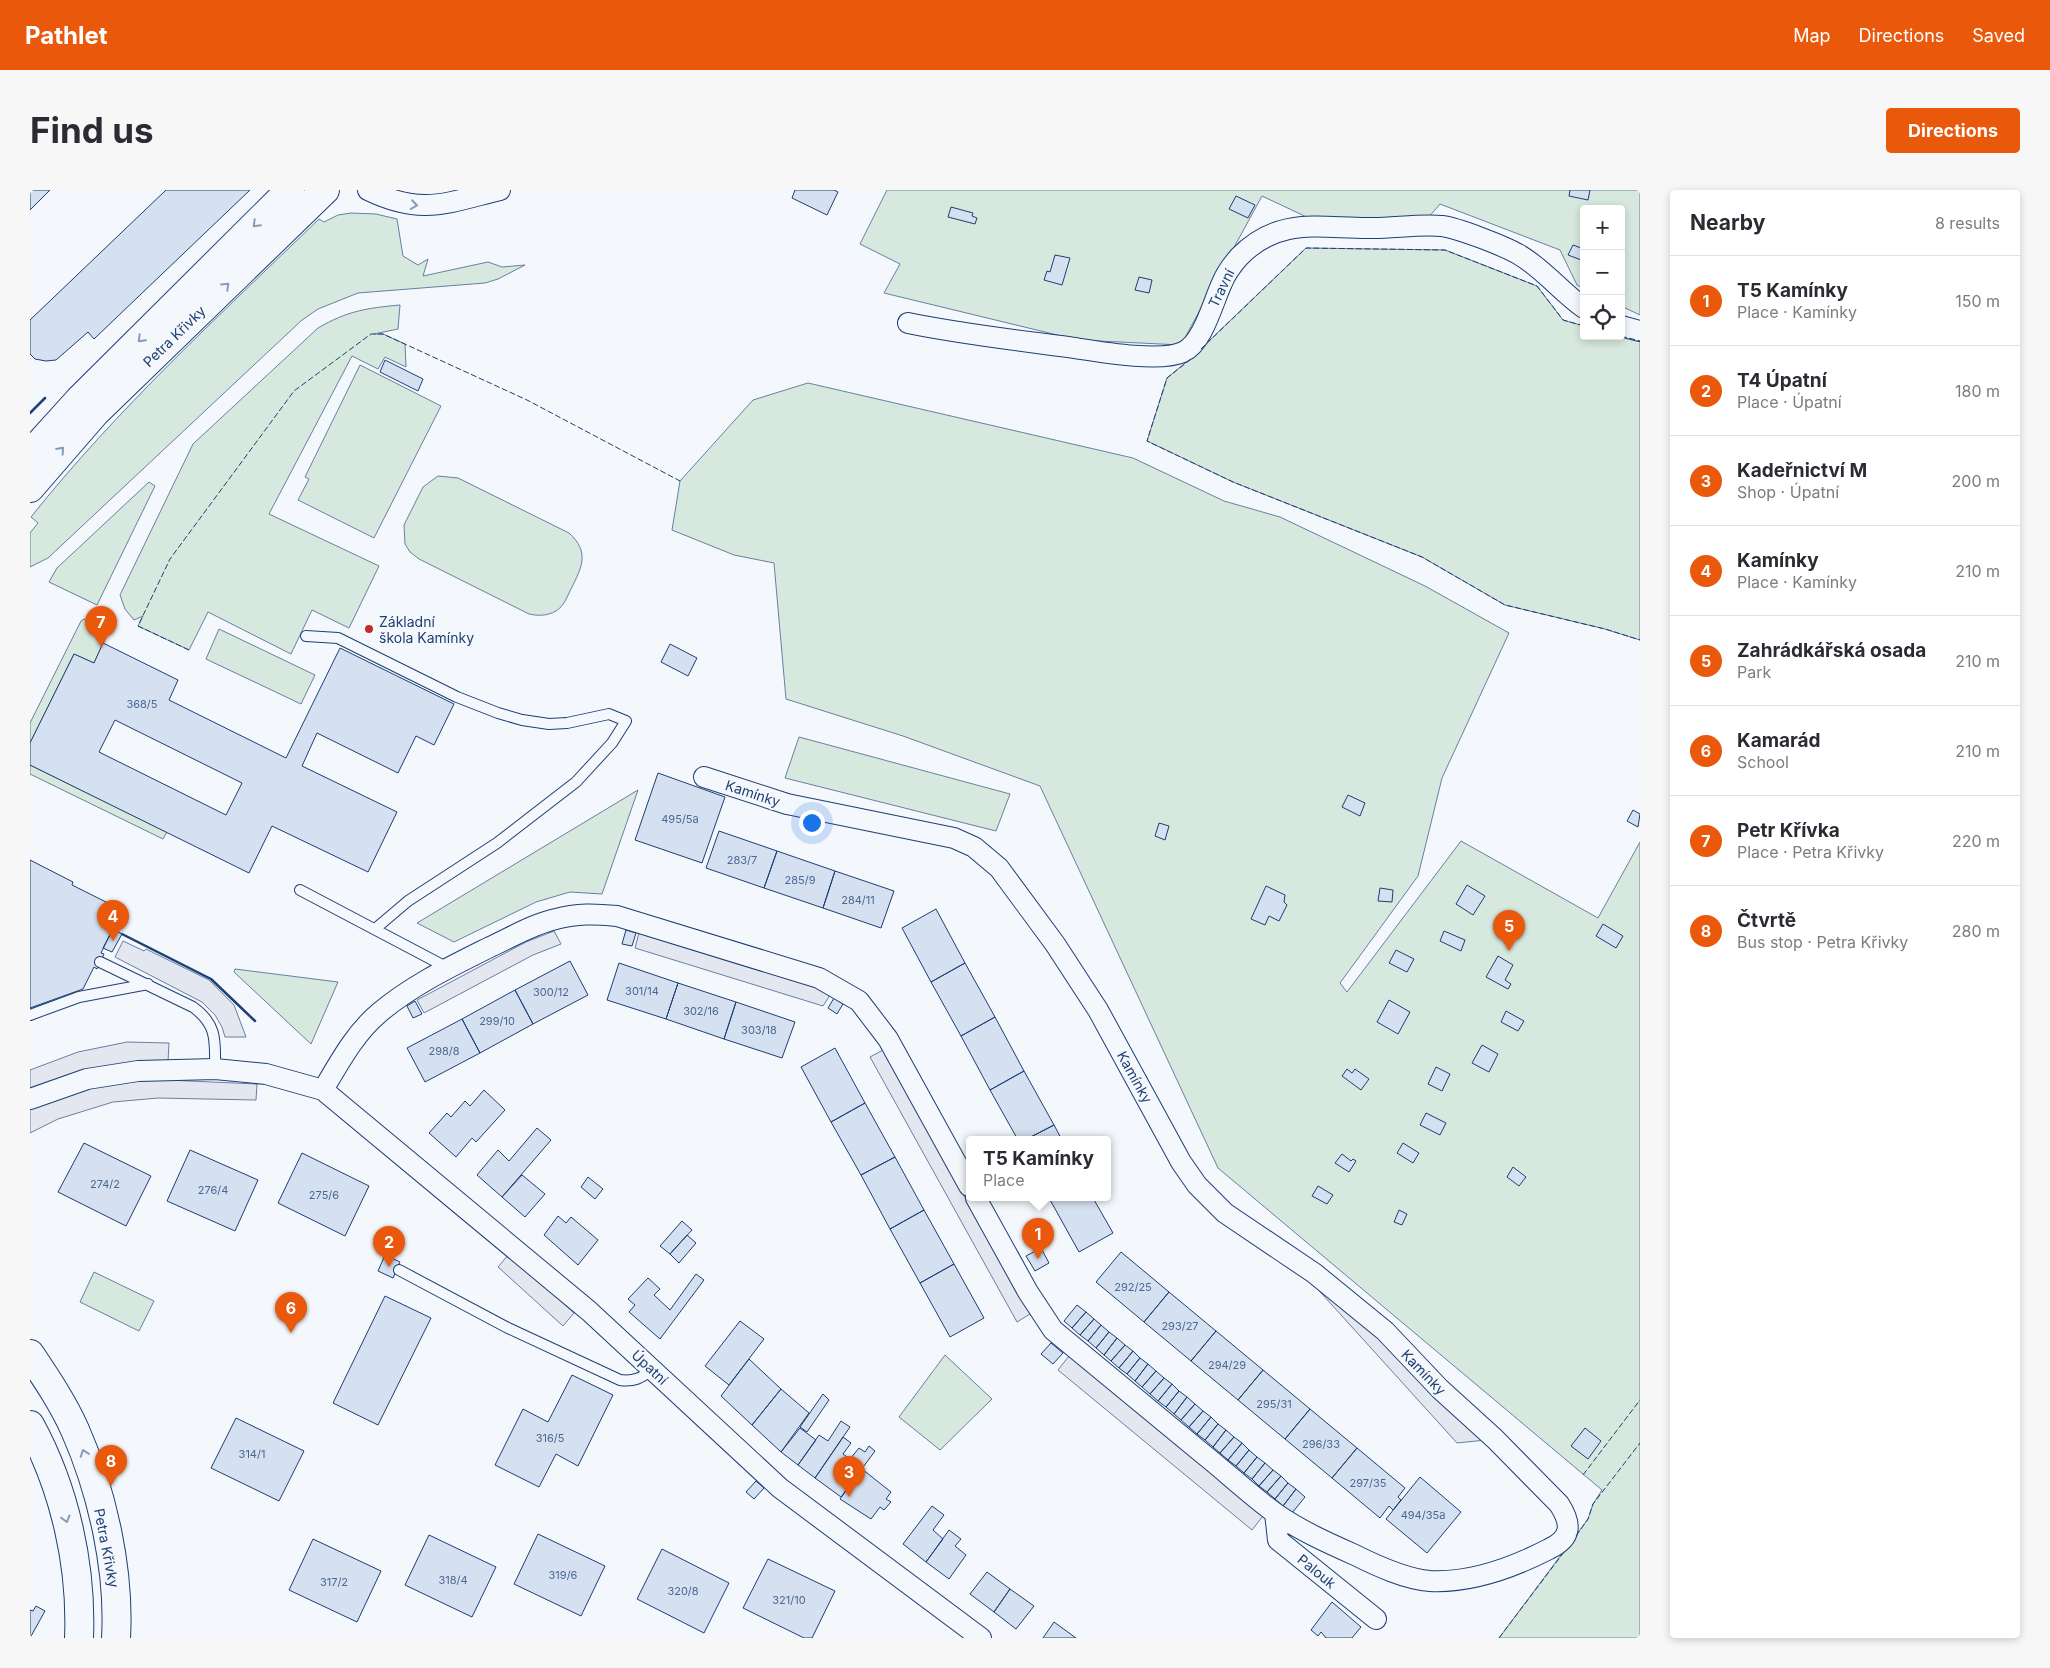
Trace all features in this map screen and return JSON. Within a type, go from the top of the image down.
[{"type":"street","name":"Petra Křivky","points":[[30,454],[79,400],[290,190]]},
{"type":"street","name":"Petra Křivky","points":[[30,488],[95,413],[325,190]]},
{"type":"street","points":[[368,190],[400,203],[426,206],[500,190]]},
{"type":"street","name":"Travní","points":[[908,323],[949,332],[1103,352],[1156,357],[1173,356],[1184,352],[1194,344],[1222,280],[1233,264],[1248,248],[1281,230],[1308,226],[1371,228],[1442,226],[1454,228],[1518,254],[1580,304]]},
{"type":"street","points":[[1625,327],[1640,331]]},
{"type":"street","name":"Kamínky","points":[[704,777],[787,804],[954,838],[974,847],[999,868],[1055,944],[1098,1010],[1181,1162],[1197,1185],[1224,1213],[1314,1273],[1385,1331],[1440,1389],[1544,1486],[1566,1514],[1569,1528],[1566,1537],[1558,1545],[1537,1556],[1496,1571],[1464,1578],[1428,1581],[1402,1575],[1371,1563],[1331,1544],[1275,1513],[1052,1330],[1028,1292],[978,1201]]},
{"type":"street","points":[[30,1099],[87,1079],[138,1071],[215,1069],[266,1074],[323,1090],[359,1033],[378,1013],[409,991],[448,968],[529,928],[556,919],[584,913],[617,916],[819,978],[859,1001],[888,1039],[966,1181]]},
{"type":"street","name":"Úpatní","points":[[323,1090],[589,1311],[780,1488],[981,1638]]},
{"type":"street","name":"Petra Křivky","points":[[30,1354],[66,1412],[89,1467],[105,1526],[114,1571],[117,1595],[116,1638]]},
{"type":"street","points":[[30,1425],[55,1481],[71,1542],[79,1592],[79,1638]]},
{"type":"street","name":"Palouk","points":[[1275,1513],[1278,1540],[1376,1619]]},
{"type":"lane","points":[[306,636],[338,638],[457,697],[522,720],[549,724],[567,723],[609,714],[626,721],[612,743],[576,782],[497,843],[408,901],[375,929]]},
{"type":"lane","points":[[300,890],[448,968]]},
{"type":"lane","points":[[100,962],[148,984],[203,1014],[210,1022],[215,1044],[215,1069]]},
{"type":"lane","points":[[30,1015],[79,997],[148,984]]},
{"type":"lane","points":[[399,1270],[508,1328],[620,1380],[632,1381],[641,1379],[652,1370]]},
{"type":"shaded area","points":[[887,190],[1640,190],[1640,315],[1625,308],[1625,205],[1580,205],[1580,287],[1577,285],[1560,250],[1440,204],[1423,224],[1313,220],[1262,196],[1181,345],[1078,340],[884,293],[900,264],[860,244]]},
{"type":"shaded area","points":[[351,213],[376,214],[397,219],[403,256],[418,265],[428,259],[423,276],[488,262],[502,267],[525,265],[498,279],[485,283],[358,293],[318,309],[302,320],[48,558],[30,567],[30,533],[38,523],[31,517],[98,438],[170,363],[319,219],[324,222],[338,215]]},
{"type":"shaded area","points":[[1306,248],[1445,250],[1537,286],[1563,320],[1580,325],[1580,340],[1625,340],[1625,337],[1640,341],[1640,640],[1605,629],[1505,605],[1422,557],[1233,482],[1147,441],[1167,378],[1190,359]]},
{"type":"shaded area","points":[[400,305],[398,329],[374,334],[383,334],[405,344],[406,367],[385,357],[378,369],[352,356],[269,514],[379,566],[349,628],[312,610],[291,654],[208,612],[189,650],[138,626],[143,616],[134,620],[125,609],[120,595],[193,444],[318,328],[328,322],[358,311]]},
{"type":"shaded area","points":[[360,365],[441,406],[374,538],[298,500],[309,479],[305,477]]},
{"type":"shaded area","points":[[808,383],[1133,458],[1224,501],[1280,517],[1425,586],[1509,633],[1442,778],[1418,876],[1340,983],[1347,992],[1461,841],[1598,918],[1640,842],[1640,1636],[1638,1638],[1499,1638],[1588,1519],[1593,1504],[1602,1490],[1218,1168],[1040,786],[903,736],[786,699],[774,563],[734,555],[672,530],[680,481],[753,400]]},
{"type":"shaded area","points":[[438,476],[458,478],[569,533],[576,540],[582,553],[581,567],[567,598],[559,609],[546,615],[529,614],[419,559],[410,552],[405,544],[404,525],[423,487]]},
{"type":"shaded area","points":[[149,482],[155,486],[97,605],[49,582],[57,568]]},
{"type":"shaded area","points":[[84,619],[109,631],[94,663],[74,654],[30,743],[30,723],[81,621]]},
{"type":"shaded area","points":[[219,629],[315,675],[301,704],[206,659]]},
{"type":"shaded area","points":[[799,737],[1010,794],[996,831],[785,778]]},
{"type":"shaded area","points":[[30,765],[167,832],[163,839],[30,774]]},
{"type":"shaded area","points":[[638,790],[602,894],[570,892],[536,902],[454,942],[417,923]]},
{"type":"shaded area","points":[[554,931],[561,944],[533,955],[424,1013],[417,1000],[526,942]]},
{"type":"shaded area","points":[[639,933],[832,992],[823,1006],[635,948]]},
{"type":"shaded area","points":[[123,941],[144,951],[146,949],[209,980],[234,1005],[246,1037],[225,1037],[215,1015],[202,1002],[115,957]]},
{"type":"shaded area","points":[[235,969],[338,982],[311,1044],[234,972]]},
{"type":"shaded area","points":[[127,1042],[169,1043],[167,1080],[257,1084],[256,1100],[158,1098],[113,1102],[58,1119],[30,1133],[30,1070],[78,1052]]},
{"type":"shaded area","points":[[883,1050],[1030,1314],[1017,1322],[870,1057]]},
{"type":"shaded area","points":[[509,1254],[574,1313],[563,1326],[498,1267]]},
{"type":"shaded area","points":[[94,1272],[154,1301],[139,1331],[80,1302]]},
{"type":"shaded area","points":[[1314,1273],[1495,1439],[1457,1443],[1313,1284]]},
{"type":"shaded area","points":[[945,1355],[992,1399],[940,1450],[899,1417]]},
{"type":"shaded area","points":[[1069,1356],[1263,1516],[1252,1530],[1058,1370]]},
{"type":"building","points":[[30,190],[50,190],[30,210]]},
{"type":"building","points":[[166,190],[250,190],[94,339],[88,332],[56,360],[35,359],[30,354],[30,320]]},
{"type":"building","points":[[795,190],[834,190],[838,192],[827,215],[792,198]]},
{"type":"building","points":[[1570,190],[1590,190],[1588,200],[1569,196]]},
{"type":"building","points":[[1236,196],[1255,205],[1248,218],[1229,209]]},
{"type":"building","points":[[951,207],[973,213],[972,216],[977,218],[975,224],[948,217]]},
{"type":"building","points":[[1573,245],[1580,248],[1580,260],[1568,255]]},
{"type":"building","points":[[1055,255],[1070,258],[1062,285],[1044,280],[1047,271],[1050,272]]},
{"type":"building","points":[[1139,277],[1152,280],[1149,293],[1135,290]]},
{"type":"building","points":[[385,360],[423,379],[418,391],[380,372]]},
{"type":"building","points":[[103,643],[178,680],[169,700],[286,758],[340,648],[454,704],[434,745],[416,736],[398,773],[317,733],[302,766],[397,812],[368,872],[272,826],[249,873],[30,765],[30,743],[74,654],[94,663]],"holes":[[[115,720],[242,783],[226,815],[99,752]]]},
{"type":"building","points":[[670,644],[697,658],[688,676],[661,662]]},
{"type":"building","points":[[658,773],[725,797],[702,863],[635,840]]},
{"type":"building","points":[[1348,795],[1365,803],[1360,816],[1342,807]]},
{"type":"building","points":[[1633,810],[1640,814],[1638,827],[1627,821]]},
{"type":"building","points":[[1159,823],[1169,826],[1165,840],[1155,836]]},
{"type":"building","points":[[719,831],[777,851],[764,888],[706,868]]},
{"type":"building","points":[[777,851],[835,871],[823,908],[764,888]]},
{"type":"building","points":[[30,860],[73,882],[72,885],[122,910],[101,953],[104,954],[97,969],[94,967],[83,989],[30,1008]]},
{"type":"building","points":[[835,871],[894,891],[881,928],[823,908]]},
{"type":"building","points":[[1467,885],[1485,896],[1473,915],[1456,904]]},
{"type":"building","points":[[1266,886],[1285,895],[1284,902],[1287,905],[1279,921],[1269,916],[1265,925],[1251,919]]},
{"type":"building","points":[[1380,888],[1393,890],[1392,902],[1378,901]]},
{"type":"building","points":[[936,909],[965,963],[931,982],[902,928]]},
{"type":"building","points":[[1603,924],[1623,936],[1616,948],[1596,936]]},
{"type":"building","points":[[113,929],[122,934],[112,952],[103,948]]},
{"type":"building","points":[[626,930],[636,933],[632,946],[622,944]]},
{"type":"building","points":[[1444,931],[1465,940],[1461,951],[1440,941]]},
{"type":"building","points":[[1396,950],[1414,959],[1407,972],[1389,963]]},
{"type":"building","points":[[1498,956],[1513,965],[1505,980],[1511,984],[1508,989],[1486,977]]},
{"type":"building","points":[[570,961],[588,995],[533,1024],[515,990]]},
{"type":"building","points":[[619,963],[678,983],[666,1019],[607,1000]]},
{"type":"building","points":[[965,963],[995,1017],[961,1036],[931,982]]},
{"type":"building","points":[[678,983],[736,1002],[724,1039],[666,1019]]},
{"type":"building","points":[[515,990],[533,1024],[480,1053],[462,1019]]},
{"type":"building","points":[[834,998],[843,1004],[837,1014],[828,1008]]},
{"type":"building","points":[[1389,1000],[1410,1012],[1398,1034],[1377,1022]]},
{"type":"building","points":[[415,1001],[422,1014],[413,1018],[407,1006]]},
{"type":"building","points":[[736,1002],[795,1022],[782,1058],[724,1039]]},
{"type":"building","points":[[1506,1011],[1524,1021],[1518,1031],[1501,1022]]},
{"type":"building","points":[[995,1017],[1024,1071],[990,1090],[961,1036]]},
{"type":"building","points":[[462,1019],[480,1053],[425,1082],[407,1048]]},
{"type":"building","points":[[1482,1045],[1498,1054],[1489,1072],[1472,1063]]},
{"type":"building","points":[[835,1048],[865,1103],[831,1122],[801,1067]]},
{"type":"building","points":[[1436,1067],[1450,1074],[1442,1091],[1428,1084]]},
{"type":"building","points":[[1347,1069],[1352,1073],[1355,1069],[1369,1079],[1361,1090],[1342,1076]]},
{"type":"building","points":[[1024,1071],[1054,1125],[1033,1136],[1016,1136],[990,1090]]},
{"type":"building","points":[[484,1090],[505,1110],[476,1142],[472,1138],[456,1157],[429,1133],[447,1113],[451,1117],[465,1101],[470,1106]]},
{"type":"building","points":[[865,1103],[895,1157],[861,1175],[831,1122]]},
{"type":"building","points":[[1426,1113],[1446,1123],[1440,1135],[1420,1125]]},
{"type":"building","points":[[1054,1125],[1060,1136],[1033,1136]]},
{"type":"building","points":[[537,1128],[551,1140],[502,1197],[477,1175],[498,1150],[509,1161]]},
{"type":"building","points":[[84,1143],[151,1176],[126,1226],[58,1192]]},
{"type":"building","points":[[1403,1143],[1419,1153],[1413,1163],[1397,1153]]},
{"type":"building","points":[[190,1150],[258,1180],[235,1231],[167,1201]]},
{"type":"building","points":[[302,1153],[369,1186],[345,1236],[278,1203]]},
{"type":"building","points":[[1342,1154],[1351,1161],[1353,1159],[1356,1161],[1349,1172],[1335,1163]]},
{"type":"building","points":[[895,1157],[924,1210],[890,1229],[861,1175]]},
{"type":"building","points":[[1513,1167],[1526,1177],[1519,1186],[1507,1177]]},
{"type":"building","points":[[522,1175],[545,1194],[525,1217],[502,1197]]},
{"type":"building","points":[[588,1177],[603,1189],[595,1199],[581,1187]]},
{"type":"building","points":[[1318,1186],[1333,1195],[1327,1204],[1312,1196]]},
{"type":"building","points":[[1051,1201],[1095,1201],[1113,1233],[1079,1252]]},
{"type":"building","points":[[924,1210],[954,1264],[920,1283],[890,1229]]},
{"type":"building","points":[[1399,1210],[1407,1214],[1402,1225],[1394,1222]]},
{"type":"building","points":[[558,1216],[566,1223],[571,1217],[598,1240],[578,1265],[544,1235]]},
{"type":"building","points":[[682,1221],[692,1230],[670,1254],[660,1246]]},
{"type":"building","points":[[687,1235],[696,1243],[679,1263],[670,1254]]},
{"type":"building","points":[[1041,1248],[1049,1263],[1035,1271],[1026,1256]]},
{"type":"building","points":[[1121,1252],[1169,1292],[1144,1322],[1096,1282]]},
{"type":"building","points":[[385,1255],[400,1262],[393,1278],[378,1271]]},
{"type":"building","points":[[954,1264],[984,1318],[950,1337],[920,1283]]},
{"type":"building","points":[[696,1274],[704,1280],[660,1339],[629,1312],[635,1305],[628,1299],[648,1278],[660,1289],[654,1295],[670,1310]]},
{"type":"building","points":[[1169,1292],[1216,1331],[1191,1361],[1144,1322]]},
{"type":"building","points":[[385,1296],[431,1318],[378,1425],[333,1403]]},
{"type":"building","points":[[1077,1305],[1086,1312],[1072,1328],[1064,1321]]},
{"type":"building","points":[[1086,1312],[1094,1319],[1080,1335],[1072,1328]]},
{"type":"building","points":[[1094,1319],[1101,1325],[1088,1341],[1080,1335]]},
{"type":"building","points":[[740,1321],[764,1339],[729,1385],[705,1366]]},
{"type":"building","points":[[1101,1325],[1109,1332],[1096,1348],[1088,1341]]},
{"type":"building","points":[[1216,1331],[1263,1370],[1238,1400],[1191,1361]]},
{"type":"building","points":[[1109,1332],[1117,1338],[1104,1355],[1096,1348]]},
{"type":"building","points":[[1117,1338],[1125,1345],[1111,1361],[1104,1355]]},
{"type":"building","points":[[1051,1343],[1063,1353],[1053,1364],[1041,1354]]},
{"type":"building","points":[[1125,1345],[1133,1351],[1119,1368],[1111,1361]]},
{"type":"building","points":[[1133,1351],[1140,1358],[1127,1374],[1119,1368]]},
{"type":"building","points":[[1140,1358],[1148,1364],[1135,1381],[1127,1374]]},
{"type":"building","points":[[749,1359],[781,1389],[752,1425],[721,1396]]},
{"type":"building","points":[[1148,1364],[1156,1371],[1142,1387],[1135,1381]]},
{"type":"building","points":[[1263,1370],[1310,1409],[1285,1439],[1238,1400]]},
{"type":"building","points":[[1156,1371],[1164,1378],[1150,1394],[1142,1387]]},
{"type":"building","points":[[572,1375],[613,1395],[578,1466],[556,1454],[539,1487],[495,1465],[523,1409],[548,1422]]},
{"type":"building","points":[[1164,1378],[1172,1384],[1158,1401],[1150,1394]]},
{"type":"building","points":[[1172,1384],[1179,1391],[1166,1407],[1158,1401]]},
{"type":"building","points":[[781,1389],[809,1413],[781,1452],[752,1425]]},
{"type":"building","points":[[1179,1391],[1187,1397],[1174,1414],[1166,1407]]},
{"type":"building","points":[[823,1394],[829,1400],[807,1432],[800,1427]]},
{"type":"building","points":[[1187,1397],[1195,1404],[1181,1420],[1174,1414]]},
{"type":"building","points":[[1195,1404],[1203,1411],[1189,1427],[1181,1420]]},
{"type":"building","points":[[1310,1409],[1357,1448],[1332,1478],[1285,1439]]},
{"type":"building","points":[[1203,1411],[1211,1417],[1197,1434],[1189,1427]]},
{"type":"building","points":[[1211,1417],[1218,1424],[1205,1440],[1197,1434]]},
{"type":"building","points":[[236,1418],[304,1451],[279,1501],[211,1468]]},
{"type":"building","points":[[841,1421],[850,1427],[815,1478],[798,1465],[819,1435],[828,1441]]},
{"type":"building","points":[[1218,1424],[1226,1430],[1213,1447],[1205,1440]]},
{"type":"building","points":[[800,1428],[816,1440],[798,1465],[781,1452]]},
{"type":"building","points":[[1585,1428],[1601,1441],[1588,1459],[1571,1446]]},
{"type":"building","points":[[1226,1430],[1234,1437],[1220,1453],[1213,1447]]},
{"type":"building","points":[[843,1437],[851,1443],[843,1454],[850,1459],[859,1448],[865,1452],[869,1446],[875,1451],[841,1497],[815,1478]]},
{"type":"building","points":[[1234,1437],[1242,1443],[1228,1460],[1220,1453]]},
{"type":"building","points":[[1242,1443],[1249,1450],[1236,1466],[1228,1460]]},
{"type":"building","points":[[1357,1448],[1405,1488],[1398,1497],[1401,1500],[1393,1510],[1389,1506],[1380,1518],[1332,1478]]},
{"type":"building","points":[[1249,1450],[1257,1457],[1244,1473],[1236,1466]]},
{"type":"building","points":[[1257,1457],[1265,1463],[1252,1479],[1244,1473]]},
{"type":"building","points":[[1265,1463],[1273,1470],[1259,1486],[1252,1479]]},
{"type":"building","points":[[862,1469],[891,1492],[886,1499],[891,1502],[884,1510],[880,1507],[871,1519],[840,1499]]},
{"type":"building","points":[[1273,1470],[1281,1476],[1267,1492],[1259,1486]]},
{"type":"building","points":[[1281,1476],[1288,1483],[1275,1499],[1267,1492]]},
{"type":"building","points":[[1420,1477],[1461,1512],[1427,1553],[1386,1519]]},
{"type":"building","points":[[756,1481],[764,1488],[754,1499],[746,1492]]},
{"type":"building","points":[[1288,1483],[1296,1489],[1283,1506],[1275,1499]]},
{"type":"building","points":[[1296,1489],[1305,1497],[1292,1513],[1283,1506]]},
{"type":"building","points":[[932,1506],[944,1515],[933,1530],[943,1539],[926,1562],[903,1544]]},
{"type":"building","points":[[949,1530],[961,1539],[955,1546],[966,1555],[949,1579],[926,1562]]},
{"type":"building","points":[[538,1534],[605,1566],[581,1616],[514,1584]]},
{"type":"building","points":[[429,1535],[496,1567],[472,1617],[405,1585]]},
{"type":"building","points":[[313,1539],[381,1571],[357,1622],[289,1590]]},
{"type":"building","points":[[662,1549],[729,1583],[704,1633],[637,1599]]},
{"type":"building","points":[[768,1559],[835,1591],[812,1638],[804,1638],[743,1608]]},
{"type":"building","points":[[987,1572],[1010,1589],[994,1612],[970,1594]]},
{"type":"building","points":[[1010,1589],[1034,1606],[1016,1629],[994,1612]]},
{"type":"building","points":[[1332,1602],[1361,1627],[1352,1638],[1326,1638],[1321,1632],[1318,1636],[1311,1630]]},
{"type":"building","points":[[36,1606],[45,1611],[30,1638],[30,1610],[33,1611]]},
{"type":"building","points":[[1054,1622],[1076,1638],[1043,1638]]},
{"type":"fence","points":[[1201,349],[1306,248],[1445,250],[1537,286],[1563,320],[1580,325]]},
{"type":"fence","points":[[189,650],[138,626],[170,559],[294,391],[371,334],[383,334],[527,400],[680,481]]},
{"type":"fence","points":[[1625,337],[1640,341]]},
{"type":"fence","points":[[1191,359],[1167,378],[1147,441],[1233,482],[1422,557],[1505,605],[1605,629],[1640,640]]},
{"type":"fence","points":[[1583,1475],[1640,1400]]},
{"type":"fence","points":[[1576,1536],[1588,1519],[1593,1504],[1640,1443]]},
{"type":"fence","points":[[1499,1638],[1564,1552]]},
{"type":"wall","points":[[30,413],[45,398]]},
{"type":"wall","points":[[122,934],[211,979],[255,1021]]},
{"type":"place","name":"Základní škola Kamínky","points":[[369,629]]},
{"type":"place","name":"Petr Křívka","points":[[101,647]]},
{"type":"place","name":"Kamínky","points":[[113,941]]},
{"type":"place","name":"Zahrádkářská osada","points":[[1509,951]]},
{"type":"place","name":"T5 Kamínky","points":[[1038,1259]]},
{"type":"place","name":"T4 Úpatní","points":[[389,1267]]},
{"type":"place","name":"Kamarád","points":[[291,1333]]},
{"type":"place","name":"Čtvrtě","points":[[111,1486]]},
{"type":"place","name":"Kadeřnictví M","points":[[849,1497]]}]
